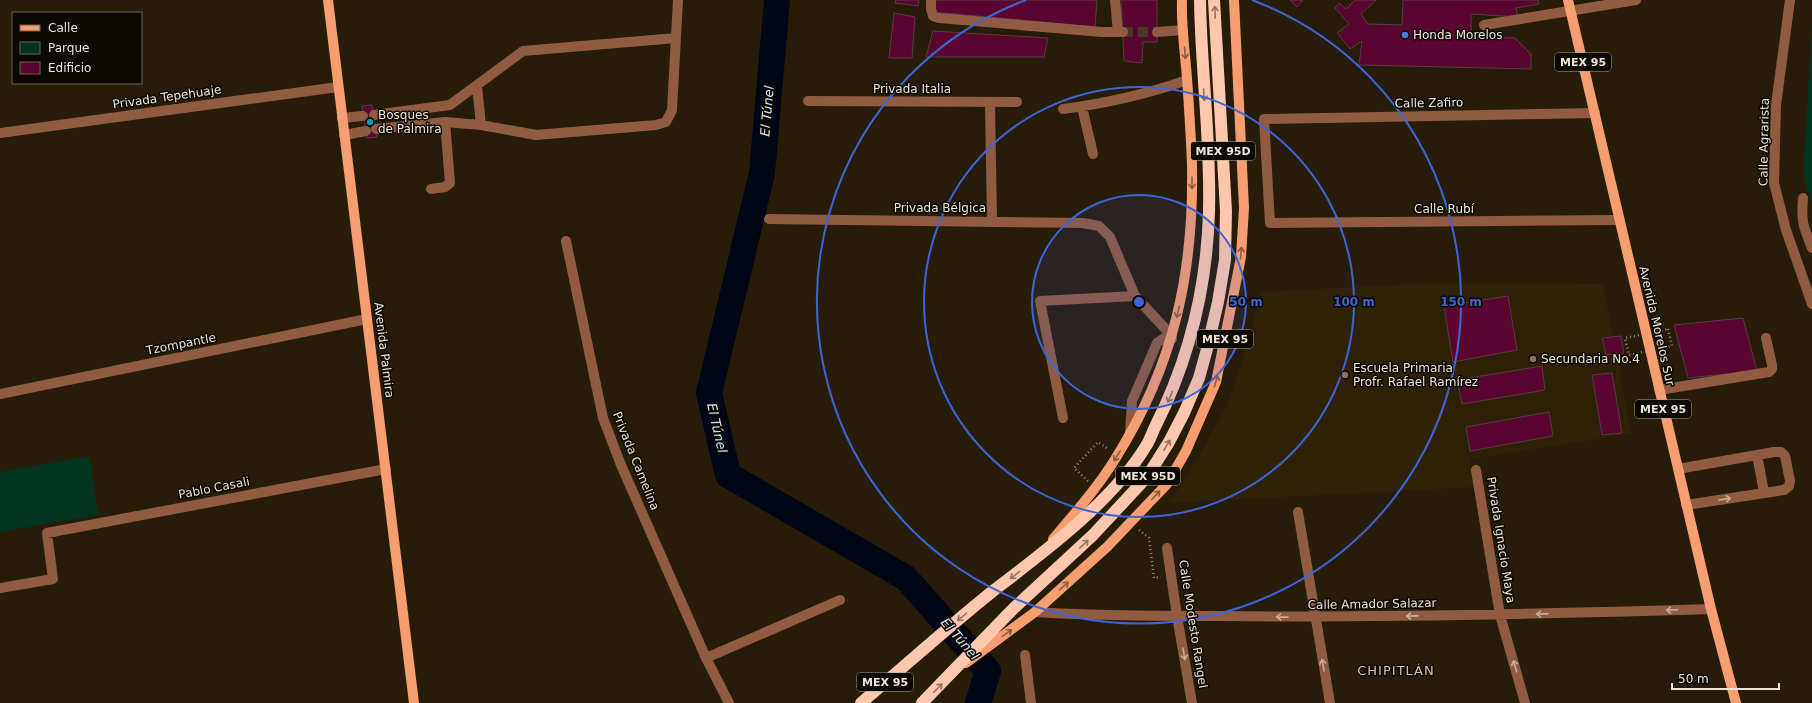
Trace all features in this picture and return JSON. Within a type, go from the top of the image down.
[{"type":"highway","name":"MEX 95D","points":[[1038,557],[1118,483],[1137,460],[1147,445],[1164,410],[1188,347],[1199,300],[1206,253],[1209,210],[1208,163],[1200,35],[1200,0]]},
{"type":"highway","name":"MEX 95D","points":[[953,672],[1014,608],[1093,535],[1147,477],[1178,424],[1199,378],[1218,302],[1225,260],[1226,211],[1214,0]]},
{"type":"highway","name":"MEX 95","points":[[861,703],[992,592],[1038,557]]},
{"type":"highway","name":"MEX 95","points":[[922,703],[953,672]]},
{"type":"main road","name":"Avenida Palmira","points":[[328,0],[414,703]]},
{"type":"main road","name":"MEX 95","points":[[1038,557],[1089,494],[1117,456],[1149,400],[1172,337],[1182,296],[1192,214],[1192,166],[1187,80],[1182,30],[1182,0]]},
{"type":"main road","name":"MEX 95","points":[[953,672],[1031,615],[1107,547],[1167,484],[1186,451],[1216,382],[1241,257],[1244,208],[1234,0]]},
{"type":"main road","name":"Avenida Morelos Sur","points":[[1568,0],[1686,505],[1711,609],[1736,703]]},
{"type":"street","points":[[344,135],[371,130],[445,122],[481,125],[536,135],[656,125],[666,122],[672,110],[678,0]]},
{"type":"street","points":[[931,0],[933,16],[939,18],[1102,32],[1120,32],[1115,0]]},
{"type":"street","points":[[1484,25],[1636,0]]},
{"type":"street","name":"Calle Agrarista","points":[[1790,0],[1776,105],[1774,183],[1786,230],[1812,304]]},
{"type":"street","points":[[1157,32],[1182,30]]},
{"type":"street","points":[[342,118],[450,105],[523,51],[676,38]]},
{"type":"street","points":[[1063,109],[1117,101],[1150,93],[1187,80]]},
{"type":"street","points":[[477,86],[481,125]]},
{"type":"street","name":"Privada Tepehuaje","points":[[0,133],[338,87]]},
{"type":"street","name":"Privada Italia","points":[[808,101],[1017,102]]},
{"type":"street","name":"Privada Bélgica","points":[[769,219],[992,222],[990,102]]},
{"type":"street","points":[[1082,107],[1093,154]]},
{"type":"street","name":"Calle Zafiro","points":[[1270,223],[1264,119],[1595,114]]},
{"type":"street","points":[[431,189],[445,187],[450,183],[445,122]]},
{"type":"street","points":[[1803,198],[1801,217],[1812,248]]},
{"type":"street","name":"Calle Rubí","points":[[1270,223],[1619,220]]},
{"type":"street","points":[[992,222],[1083,223],[1099,226],[1110,237],[1135,296],[1172,337]]},
{"type":"street","name":"Privada Camelina","points":[[566,241],[603,418],[621,465],[706,658],[729,703]]},
{"type":"street","points":[[1063,418],[1040,301],[1135,296]]},
{"type":"street","name":"Tzompantle","points":[[0,394],[367,319]]},
{"type":"street","points":[[1130,433],[1132,401],[1157,343],[1164,338],[1172,337]]},
{"type":"street","points":[[1659,390],[1769,372],[1772,369],[1772,365],[1766,338]]},
{"type":"street","points":[[1678,469],[1781,452],[1785,456],[1790,481],[1789,486],[1784,490],[1686,505]]},
{"type":"street","points":[[1757,455],[1764,492]]},
{"type":"street","name":"Pablo Casali","points":[[0,588],[53,579],[48,532],[386,470]]},
{"type":"street","name":"Privada Ignacio Maya","points":[[1476,470],[1500,615],[1525,703]]},
{"type":"street","points":[[1298,512],[1330,703]]},
{"type":"street","name":"Calle Modesto Rangel","points":[[1168,548],[1177,616],[1192,703]]},
{"type":"street","points":[[706,658],[840,600]]},
{"type":"street","name":"Calle Amador Salazar","points":[[1031,615],[1315,618],[1500,615],[1711,609]]},
{"type":"street","points":[[1025,655],[1031,703]]},
{"type":"path","points":[[1668,329],[1672,346]]},
{"type":"path","points":[[1625,338],[1629,355]]},
{"type":"path","points":[[1074,468],[1098,442]]},
{"type":"path","points":[[1149,538],[1154,578]]},
{"type":"shaded area","name":"Escuela Primaria Profr. Rafael Ramírez","points":[[1432,283],[1603,284],[1631,434],[1470,459],[1475,487],[1169,503],[1197,460],[1228,403],[1247,346],[1261,292]]},
{"type":"green space","points":[[1812,26],[1812,202],[1803,177]]},
{"type":"green space","points":[[90,456],[98,515],[0,532],[0,472]]},
{"type":"building","points":[[896,0],[919,0],[918,6],[895,3]]},
{"type":"building","points":[[936,0],[1097,0],[1095,27],[934,12]]},
{"type":"building","points":[[1121,0],[1157,0],[1157,42],[1143,42],[1142,63],[1124,61]]},
{"type":"building","points":[[1290,0],[1303,0],[1297,7]]},
{"type":"building","name":"Honda Morelos","points":[[1355,0],[1376,0],[1361,14],[1368,24],[1402,25],[1403,0],[1538,0],[1539,4],[1516,8],[1518,17],[1471,14],[1471,37],[1515,38],[1531,54],[1531,69],[1359,65],[1362,41],[1350,49],[1337,33],[1349,24],[1335,8],[1339,3],[1346,9]]},
{"type":"building","points":[[894,13],[915,17],[912,58],[889,58]]},
{"type":"building","points":[[933,31],[1048,38],[1044,57],[926,57]]},
{"type":"building","name":"Bosques de Palmira","points":[[372,105],[377,137],[367,138],[362,106]]},
{"type":"building","points":[[1508,296],[1517,350],[1453,362],[1444,306]]},
{"type":"building","points":[[1743,318],[1757,371],[1688,378],[1674,325]]},
{"type":"building","points":[[1621,336],[1624,353],[1606,355],[1602,338]]},
{"type":"building","points":[[1542,366],[1545,390],[1462,404],[1457,380]]},
{"type":"building","points":[[1612,373],[1622,433],[1602,435],[1592,375]]},
{"type":"building","points":[[1549,412],[1553,436],[1470,451],[1466,427]]},
{"type":"waterway","name":"El Túnel","points":[[777,0],[762,173],[709,393],[728,475],[906,578],[988,671],[978,703]]},
{"type":"tunnel","points":[[1123,32],[1157,32]]},
{"type":"place","name":"Honda Morelos","points":[[1405,35]]},
{"type":"place","name":"Bosques de Palmira","points":[[370,122]]},
{"type":"place","name":"Secundaria No.4","points":[[1533,359]]},
{"type":"place","name":"Escuela Primaria Profr. Rafael Ramírez","points":[[1345,375]]},
{"type":"district","name":"CHIPITLÁN","points":[[1396,670]]}]
